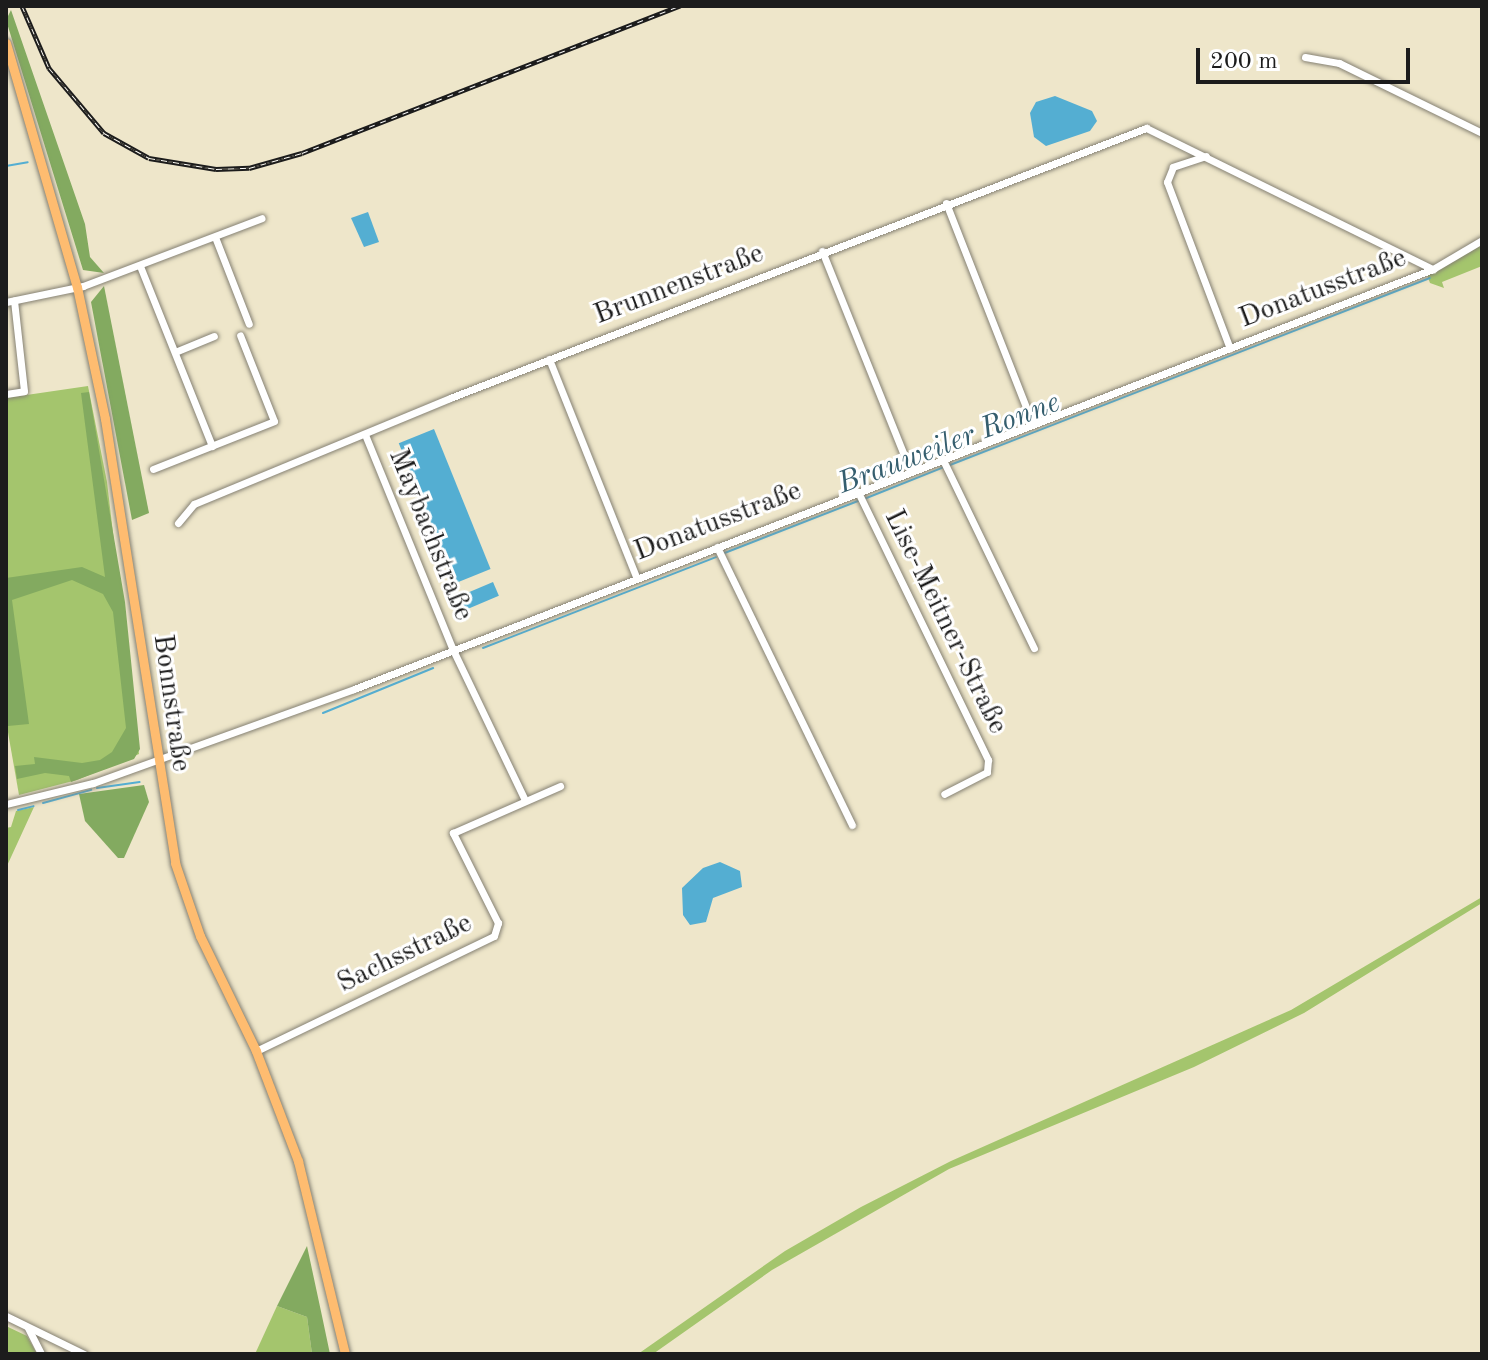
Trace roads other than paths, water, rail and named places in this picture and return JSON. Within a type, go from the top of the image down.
[{"type":"main road","name":"Bonnstraße","points":[[6,43],[77,287],[124,527],[158,761],[185,894],[256,1051],[298,1161],[345,1354]]},
{"type":"street","points":[[1305,57],[1339,63],[1482,133]]},
{"type":"street","name":"Brunnenstraße","points":[[178,523],[194,504],[366,437],[549,359],[1146,128],[1433,269]]},
{"type":"street","points":[[1206,156],[1173,167],[1167,182],[1230,349]]},
{"type":"street","points":[[946,203],[1033,425]]},
{"type":"street","points":[[6,394],[24,391],[10,302],[77,287],[140,266],[262,218]]},
{"type":"street","points":[[215,237],[249,324]]},
{"type":"street","name":"Donatusstraße","points":[[6,804],[158,761],[636,577],[718,549],[1433,269],[1482,240]]},
{"type":"street","points":[[822,251],[911,472]]},
{"type":"street","points":[[140,266],[212,446]]},
{"type":"street","points":[[153,469],[274,421],[240,335]]},
{"type":"street","points":[[175,352],[214,336]]},
{"type":"street","points":[[549,359],[636,577]]},
{"type":"street","name":"Maybachstraße","points":[[366,437],[453,650],[524,798]]},
{"type":"street","points":[[943,461],[1034,648]]},
{"type":"street","name":"Lise-Meitner-Straße","points":[[859,493],[988,760],[987,772],[944,794]]},
{"type":"street","points":[[718,549],[852,825]]},
{"type":"street","name":"Sachsstraße","points":[[256,1051],[494,936],[498,923],[453,833],[524,798],[560,786]]},
{"type":"street","points":[[6,1316],[84,1354]]},
{"type":"street","points":[[27,1326],[41,1354]]},
{"type":"water","points":[[1055,96],[1092,111],[1097,121],[1090,131],[1046,146],[1034,137],[1030,113],[1036,102]]},
{"type":"water","points":[[368,212],[379,242],[364,247],[351,218]]},
{"type":"water","points":[[434,429],[491,569],[455,583],[399,443]]},
{"type":"water","points":[[493,582],[499,596],[461,612],[455,598]]},
{"type":"water","points":[[720,862],[740,871],[742,887],[713,898],[706,922],[690,925],[683,915],[682,888],[703,868]]},
{"type":"waterway","points":[[6,166],[28,162]]},
{"type":"waterway","name":"Brauweiler Ronne","points":[[950,465],[1430,278]]},
{"type":"waterway","name":"Brauweiler Ronne","points":[[864,499],[944,467]]},
{"type":"waterway","name":"Brauweiler Ronne","points":[[722,554],[858,501]]},
{"type":"waterway","name":"Brauweiler Ronne","points":[[483,648],[716,557]]},
{"type":"waterway","name":"Brauweiler Ronne","points":[[323,713],[433,668]]},
{"type":"waterway","points":[[97,788],[140,782]]},
{"type":"waterway","points":[[43,803],[91,790]]},
{"type":"waterway","points":[[18,810],[34,806]]},
{"type":"railway","points":[[22,6],[49,68],[104,133],[149,158],[216,169],[249,168],[302,153],[680,6]]}]
